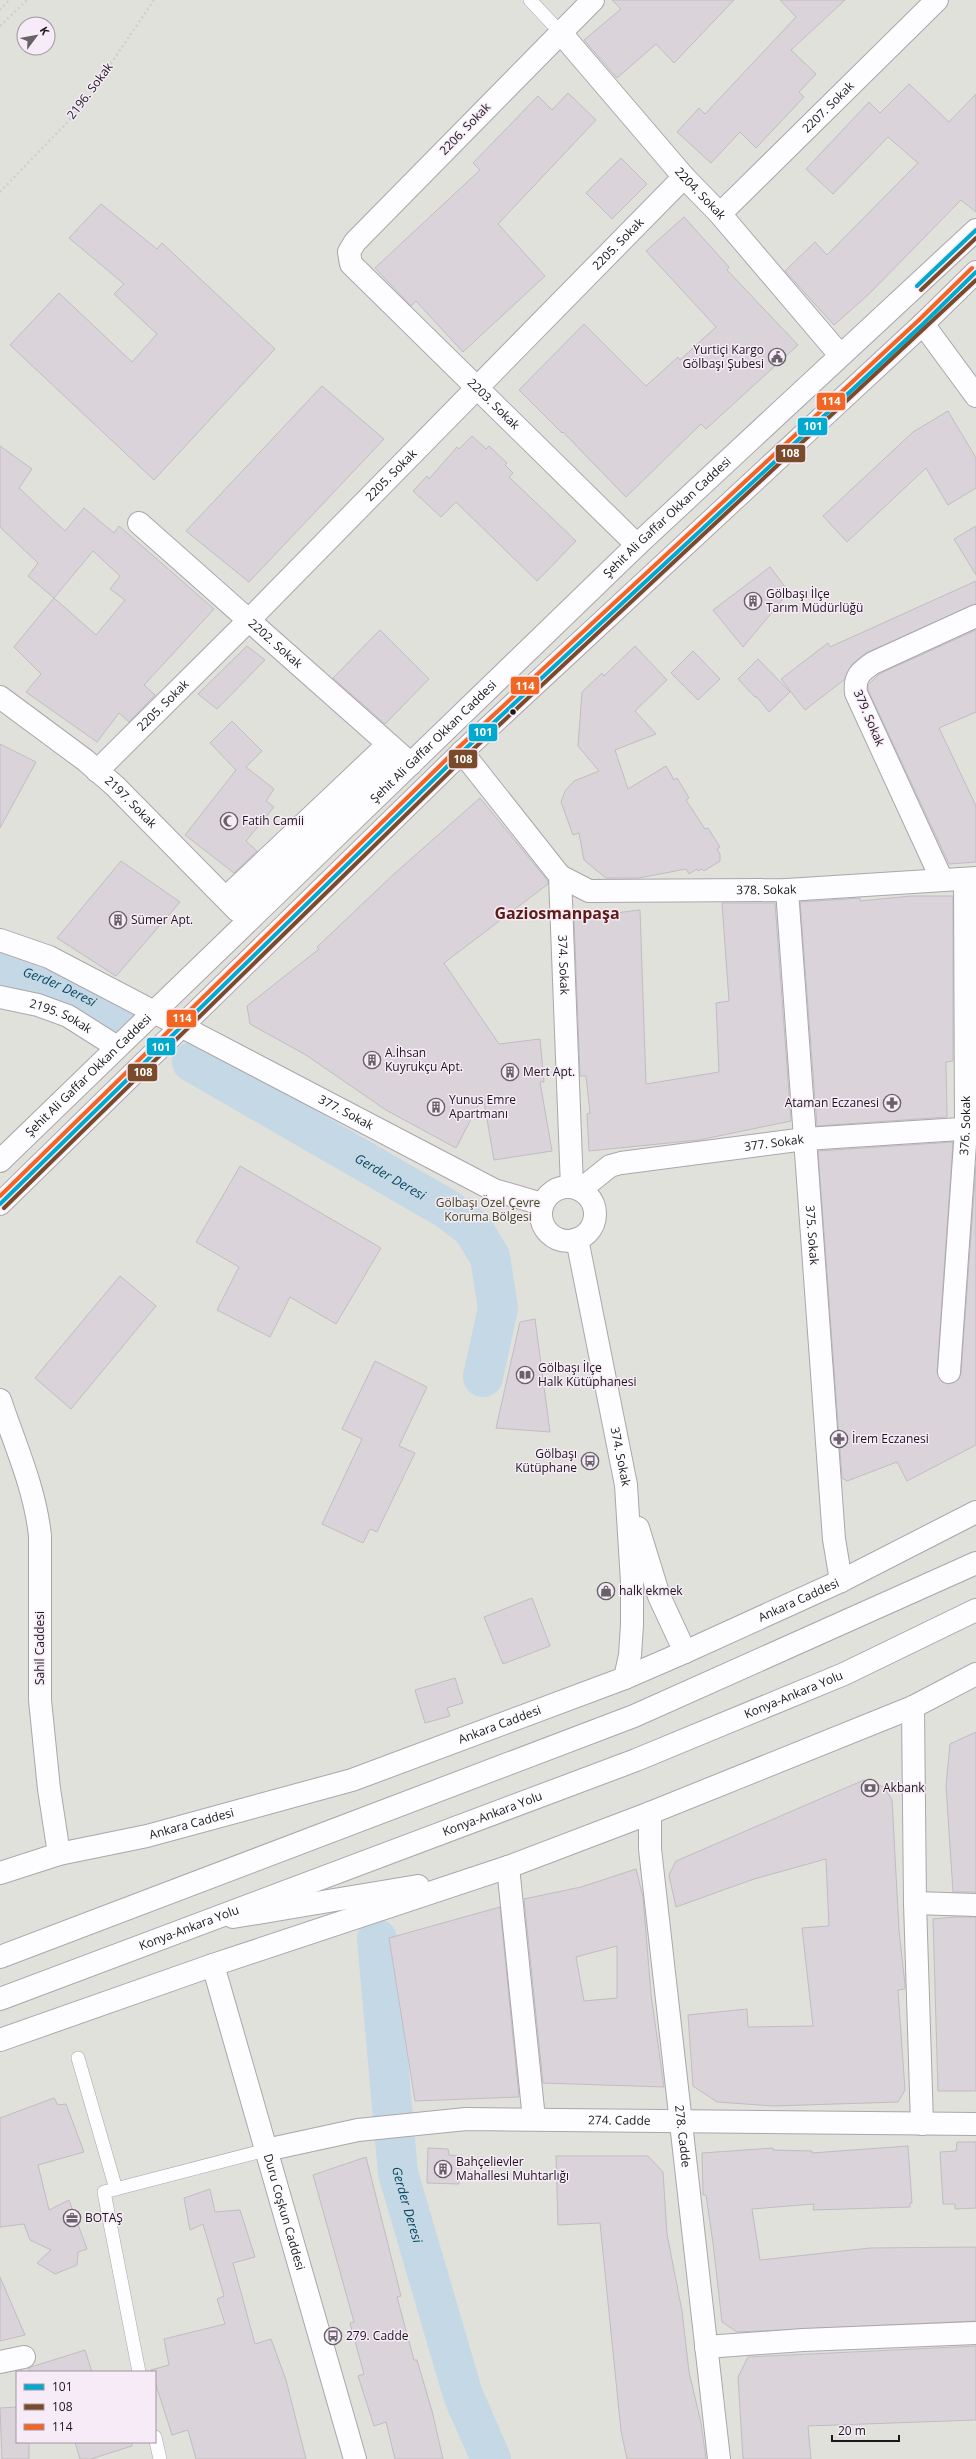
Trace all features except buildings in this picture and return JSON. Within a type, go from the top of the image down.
[{"type":"main road","name":"2206. Sokak","points":[[351,264],[349,252],[355,242],[593,0]]},
{"type":"main road","name":"2207. Sokak","points":[[720,214],[937,0]]},
{"type":"main road","name":"2204. Sokak","points":[[560,32],[684,177],[720,214],[840,355]]},
{"type":"main road","name":"2205. Sokak","points":[[97,771],[248,621],[684,177]]},
{"type":"main road","name":"Şehit Ali Gaffar Okkan Caddesi","points":[[0,1161],[116,1047],[249,922],[636,545],[976,230]]},
{"type":"main road","name":"2203. Sokak","points":[[351,264],[636,545]]},
{"type":"main road","points":[[0,1204],[181,1025],[462,752],[923,324],[976,272]]},
{"type":"main road","points":[[923,324],[976,396]]},
{"type":"main road","name":"2202. Sokak","points":[[139,523],[411,764]]},
{"type":"main road","name":"379. Sokak","points":[[942,880],[856,693],[855,682],[860,672],[873,664],[976,616]]},
{"type":"main road","name":"2197. Sokak","points":[[0,698],[85,760],[115,786],[249,922]]},
{"type":"main road","points":[[382,750],[386,769],[261,888],[244,904],[231,893],[253,872],[382,750]]},
{"type":"main road","points":[[462,752],[560,876]]},
{"type":"main road","name":"378. Sokak","points":[[560,876],[589,891],[787,890],[970,879]]},
{"type":"main road","name":"374. Sokak","points":[[560,876],[576,1188]]},
{"type":"main road","name":"376. Sokak","points":[[949,1372],[971,1129],[970,879]]},
{"type":"main road","name":"375. Sokak","points":[[787,890],[834,1539],[841,1581]]},
{"type":"main road","points":[[0,940],[49,957],[154,1012]]},
{"type":"main road","name":"2195. Sokak","points":[[0,997],[38,1005],[68,1016],[116,1047]]},
{"type":"main road","name":"377. Sokak","points":[[154,1012],[494,1190],[542,1204]]},
{"type":"main road","name":"377. Sokak","points":[[576,1188],[610,1166],[620,1163],[805,1139],[971,1129]]},
{"type":"main road","points":[[576,1188],[592,1202],[595,1215],[591,1228],[577,1239],[568,1241],[551,1236],[545,1229],[542,1220],[542,1204],[548,1195],[556,1189],[576,1188]]},
{"type":"main road","name":"374. Sokak","points":[[577,1239],[626,1485],[632,1582],[632,1625],[630,1655],[625,1678]]},
{"type":"main road","name":"Sahil Caddesi","points":[[0,1400],[8,1440],[32,1488],[38,1513],[40,1536],[40,1700],[49,1789],[59,1854]]},
{"type":"main road","points":[[0,1420],[8,1440]]},
{"type":"main road","points":[[0,1429],[8,1440]]},
{"type":"main road","points":[[626,1485],[650,1570],[668,1619],[685,1652]]},
{"type":"main road","name":"Ankara Caddesi","points":[[0,1873],[59,1854],[147,1836],[352,1780],[625,1678],[841,1581],[976,1512]]},
{"type":"main road","points":[[0,1957],[634,1716],[976,1563]]},
{"type":"main road","name":"Konya-Ankara Yolu","points":[[0,1998],[636,1760],[844,1674],[976,1610]]},
{"type":"main road","points":[[0,2040],[213,1965],[498,1870],[650,1813],[913,1707],[976,1674]]},
{"type":"main road","points":[[913,1707],[915,1903],[922,2124]]},
{"type":"main road","name":"278. Cadde","points":[[650,1813],[650,1848],[719,2459]]},
{"type":"main road","points":[[206,1922],[498,1870]]},
{"type":"main road","points":[[498,1870],[534,2119]]},
{"type":"main road","points":[[915,1903],[976,1905]]},
{"type":"main road","name":"Duru Coşkun Caddesi","points":[[213,1965],[355,2459]]},
{"type":"main road","name":"274. Cadde","points":[[266,2150],[358,2130],[466,2119],[976,2124]]},
{"type":"main road","points":[[706,2348],[803,2340],[976,2333]]},
{"type":"main road","points":[[0,2362],[24,2357]]},
{"type":"lane","points":[[530,0],[560,32]]},
{"type":"lane","points":[[78,2058],[116,2189]]},
{"type":"lane","points":[[139,2371],[104,2192],[266,2150]]},
{"type":"lane","points":[[156,2441],[160,2459]]},
{"type":"path","points":[[0,10],[9,0]]},
{"type":"path","points":[[0,26],[27,0]]},
{"type":"path","name":"2196. Sokak","points":[[0,192],[80,109],[154,0]]},
{"type":"green space","name":"Gölbaşı Özel Çevre Koruma Bölgesi","points":[[0,0],[976,0],[976,2459],[0,2459]]},
{"type":"waterway","name":"Gerder Deresi","points":[[0,964],[31,973],[60,985],[116,1015]]},
{"type":"waterway","name":"Gerder Deresi","points":[[192,1062],[447,1209],[473,1229],[490,1257],[498,1308],[483,1377]]},
{"type":"waterway","name":"Gerder Deresi","points":[[377,1939],[398,2173],[463,2395],[491,2459]]},
{"type":"transit line","name":"101","points":[[917,286],[976,230]]},
{"type":"transit line","name":"108","points":[[921,290],[976,238]]},
{"type":"transit line","name":"114","points":[[0,1196],[458,748],[919,320],[972,268]]},
{"type":"transit line","name":"101","points":[[0,1204],[462,752],[923,324],[976,272]]},
{"type":"transit line","name":"108","points":[[4,1208],[466,756],[976,280]]},
{"type":"place","name":"Yurtiçi Kargo Gölbaşı Şubesi","points":[[777,357]]},
{"type":"place","name":"Gölbaşı İlçe Tarım Müdürlüğü","points":[[753,601]]},
{"type":"place","name":"Fatih Camii","points":[[229,821]]},
{"type":"place","name":"Sümer Apt.","points":[[118,920]]},
{"type":"place","name":"A.İhsan Kuyrukçu Apt.","points":[[372,1060]]},
{"type":"place","name":"Mert Apt.","points":[[510,1072]]},
{"type":"place","name":"Ataman Eczanesi","points":[[892,1103]]},
{"type":"place","name":"Yunus Emre Apartmanı","points":[[436,1107]]},
{"type":"place","name":"Gölbaşı İlçe Halk Kütüphanesi","points":[[525,1375]]},
{"type":"place","name":"İrem Eczanesi","points":[[839,1439]]},
{"type":"place","name":"Gölbaşı Kütüphane","points":[[590,1461]]},
{"type":"place","name":"halk ekmek","points":[[606,1591]]},
{"type":"place","name":"Akbank","points":[[870,1788]]},
{"type":"place","name":"Bahçelievler Mahallesi Muhtarlığı","points":[[443,2169]]},
{"type":"place","name":"BOTAŞ","points":[[72,2218]]},
{"type":"place","name":"279. Cadde","points":[[333,2336]]},
{"type":"district","name":"Gaziosmanpaşa","points":[[557,913]]}]
